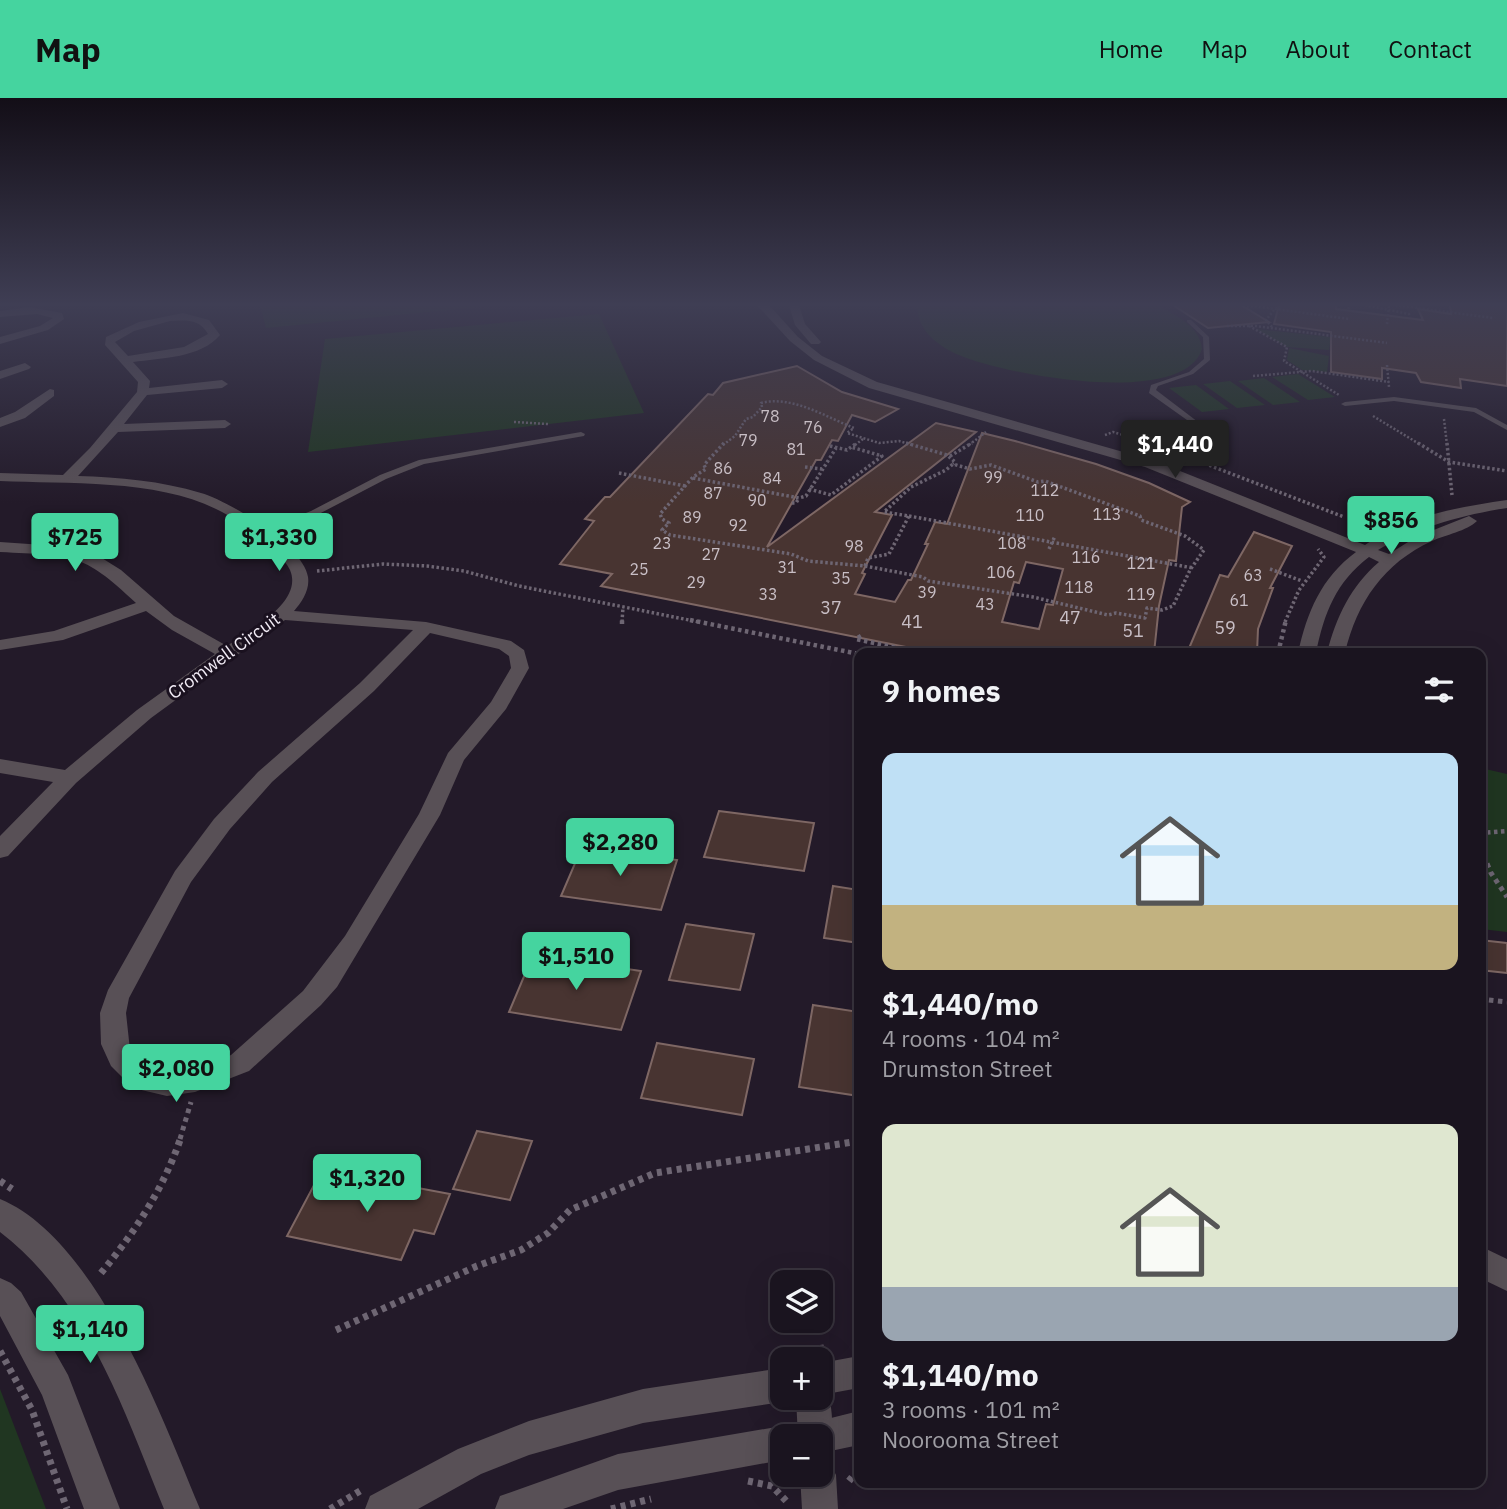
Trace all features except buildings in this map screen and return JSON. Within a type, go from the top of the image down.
[{"type":"street","points":[[65,481],[143,391],[144,381],[135,371]]},
{"type":"street","points":[[844,371],[873,385],[1098,447],[1150,458]]},
{"type":"street","points":[[865,371],[884,379],[1150,458],[1395,555]]},
{"type":"street","points":[[143,391],[222,384]]},
{"type":"street","points":[[0,422],[20,415],[50,393]]},
{"type":"street","points":[[113,428],[225,424]]},
{"type":"street","name":"Cromwell Circuit","points":[[0,477],[171,489],[200,496],[224,507],[288,555],[299,567],[302,582],[300,590],[282,615],[144,715],[69,778],[0,850]]},
{"type":"street","points":[[1308,648],[1313,619],[1329,588],[1372,546],[1408,526],[1439,515],[1507,505]]},
{"type":"street","points":[[1337,648],[1346,615],[1354,599],[1363,585],[1395,555],[1442,530],[1507,505]]},
{"type":"street","points":[[0,547],[64,551],[89,557],[108,567],[148,604],[183,631],[228,654]]},
{"type":"street","points":[[0,645],[61,637],[148,604]]},
{"type":"street","points":[[282,615],[320,619],[386,619],[426,627],[505,645],[518,654],[520,668],[499,705],[455,758],[429,815],[328,980],[312,998],[240,1063],[195,1080],[167,1084],[142,1080],[120,1058],[114,1044],[113,1013],[117,998],[183,877],[222,824],[265,777],[367,687],[426,627]]},
{"type":"street","points":[[0,765],[69,778]]},
{"type":"street","points":[[0,1214],[28,1235],[60,1266],[124,1368],[182,1509]]},
{"type":"street","points":[[1486,1264],[1507,1276]]},
{"type":"street","points":[[0,1294],[10,1303],[56,1387],[102,1509]]},
{"type":"street","points":[[833,1377],[854,1373]]},
{"type":"street","points":[[383,1509],[470,1461],[528,1438],[643,1406],[770,1387]]},
{"type":"street","points":[[833,1433],[854,1429]]},
{"type":"street","points":[[513,1509],[618,1472],[770,1445]]},
{"type":"street","points":[[819,1487],[820,1509]]},
{"type":"lane","points":[[1194,371],[1155,385],[1152,391],[1194,422]]},
{"type":"lane","points":[[1345,404],[1394,399],[1476,410],[1507,428]]},
{"type":"lane","points":[[1150,458],[1150,448],[1183,423],[1194,422]]},
{"type":"lane","points":[[259,533],[314,513],[383,477],[422,462],[581,434]]},
{"type":"path","points":[[1253,376],[1311,371],[1389,382],[1388,371]]},
{"type":"path","points":[[953,464],[970,469],[991,465],[1071,490],[1140,516],[1141,520],[1200,543],[1204,551],[1172,606],[1162,610],[1147,608],[1145,618],[1116,613],[1108,615],[1073,608],[1066,603],[928,582],[923,577],[836,561],[828,564],[795,558],[791,554],[670,535],[662,530],[669,523],[662,519],[660,514],[692,478],[701,475],[706,469],[704,465],[729,438],[735,436],[746,419],[762,407],[761,403],[767,400],[785,401],[854,428],[847,433],[879,443],[899,441],[953,458],[953,464],[944,474],[931,476],[913,485],[884,512],[1193,568]]},
{"type":"path","points":[[1443,406],[1452,495]]},
{"type":"path","points":[[949,456],[964,449],[992,426]]},
{"type":"path","points":[[830,446],[847,450],[864,438]]},
{"type":"path","points":[[809,489],[831,495],[882,456],[851,447]]},
{"type":"path","points":[[692,478],[799,498],[806,496],[836,449]]},
{"type":"path","points":[[1448,462],[1507,471]]},
{"type":"path","points":[[805,467],[822,470]]},
{"type":"path","points":[[619,473],[685,485]]},
{"type":"path","points":[[1233,474],[1344,517]]},
{"type":"path","points":[[792,503],[796,503],[799,498]]},
{"type":"path","points":[[864,567],[868,558],[889,554],[909,516]]},
{"type":"path","points":[[1049,549],[1055,536]]},
{"type":"path","points":[[1279,648],[1285,620],[1302,582],[1324,557],[1312,540]]},
{"type":"path","points":[[311,571],[383,564],[464,571],[519,586],[854,653]]},
{"type":"path","points":[[1270,569],[1302,582]]},
{"type":"path","points":[[622,624],[623,607]]},
{"type":"path","points":[[861,636],[856,639],[897,648]]},
{"type":"path","points":[[1486,833],[1507,831]]},
{"type":"path","points":[[1486,861],[1507,897]]},
{"type":"path","points":[[1486,1000],[1507,1002]]},
{"type":"path","points":[[101,1273],[142,1216],[172,1164],[182,1139],[195,1080]]},
{"type":"path","points":[[336,1330],[477,1266],[521,1250],[548,1233],[570,1210],[655,1173],[854,1142]]},
{"type":"path","points":[[0,1351],[32,1410],[67,1509]]},
{"type":"path","points":[[739,1482],[771,1484],[783,1494],[792,1509]]},
{"type":"path","points":[[611,1509],[663,1495]]},
{"type":"green space","points":[[320,371],[625,371],[644,413],[308,452]]},
{"type":"green space","points":[[1012,371],[1179,371],[1162,378],[1128,382],[1090,382]]},
{"type":"green space","points":[[1298,374],[1335,397],[1308,400],[1272,377]]},
{"type":"green space","points":[[1264,378],[1300,402],[1273,405],[1238,381]]},
{"type":"green space","points":[[1230,381],[1265,405],[1237,408],[1203,384]]},
{"type":"green space","points":[[1196,385],[1229,409],[1202,412],[1169,388]]},
{"type":"green space","points":[[1486,769],[1507,774],[1507,932],[1486,930]]},
{"type":"green space","points":[[0,1389],[46,1509],[0,1509]]}]
